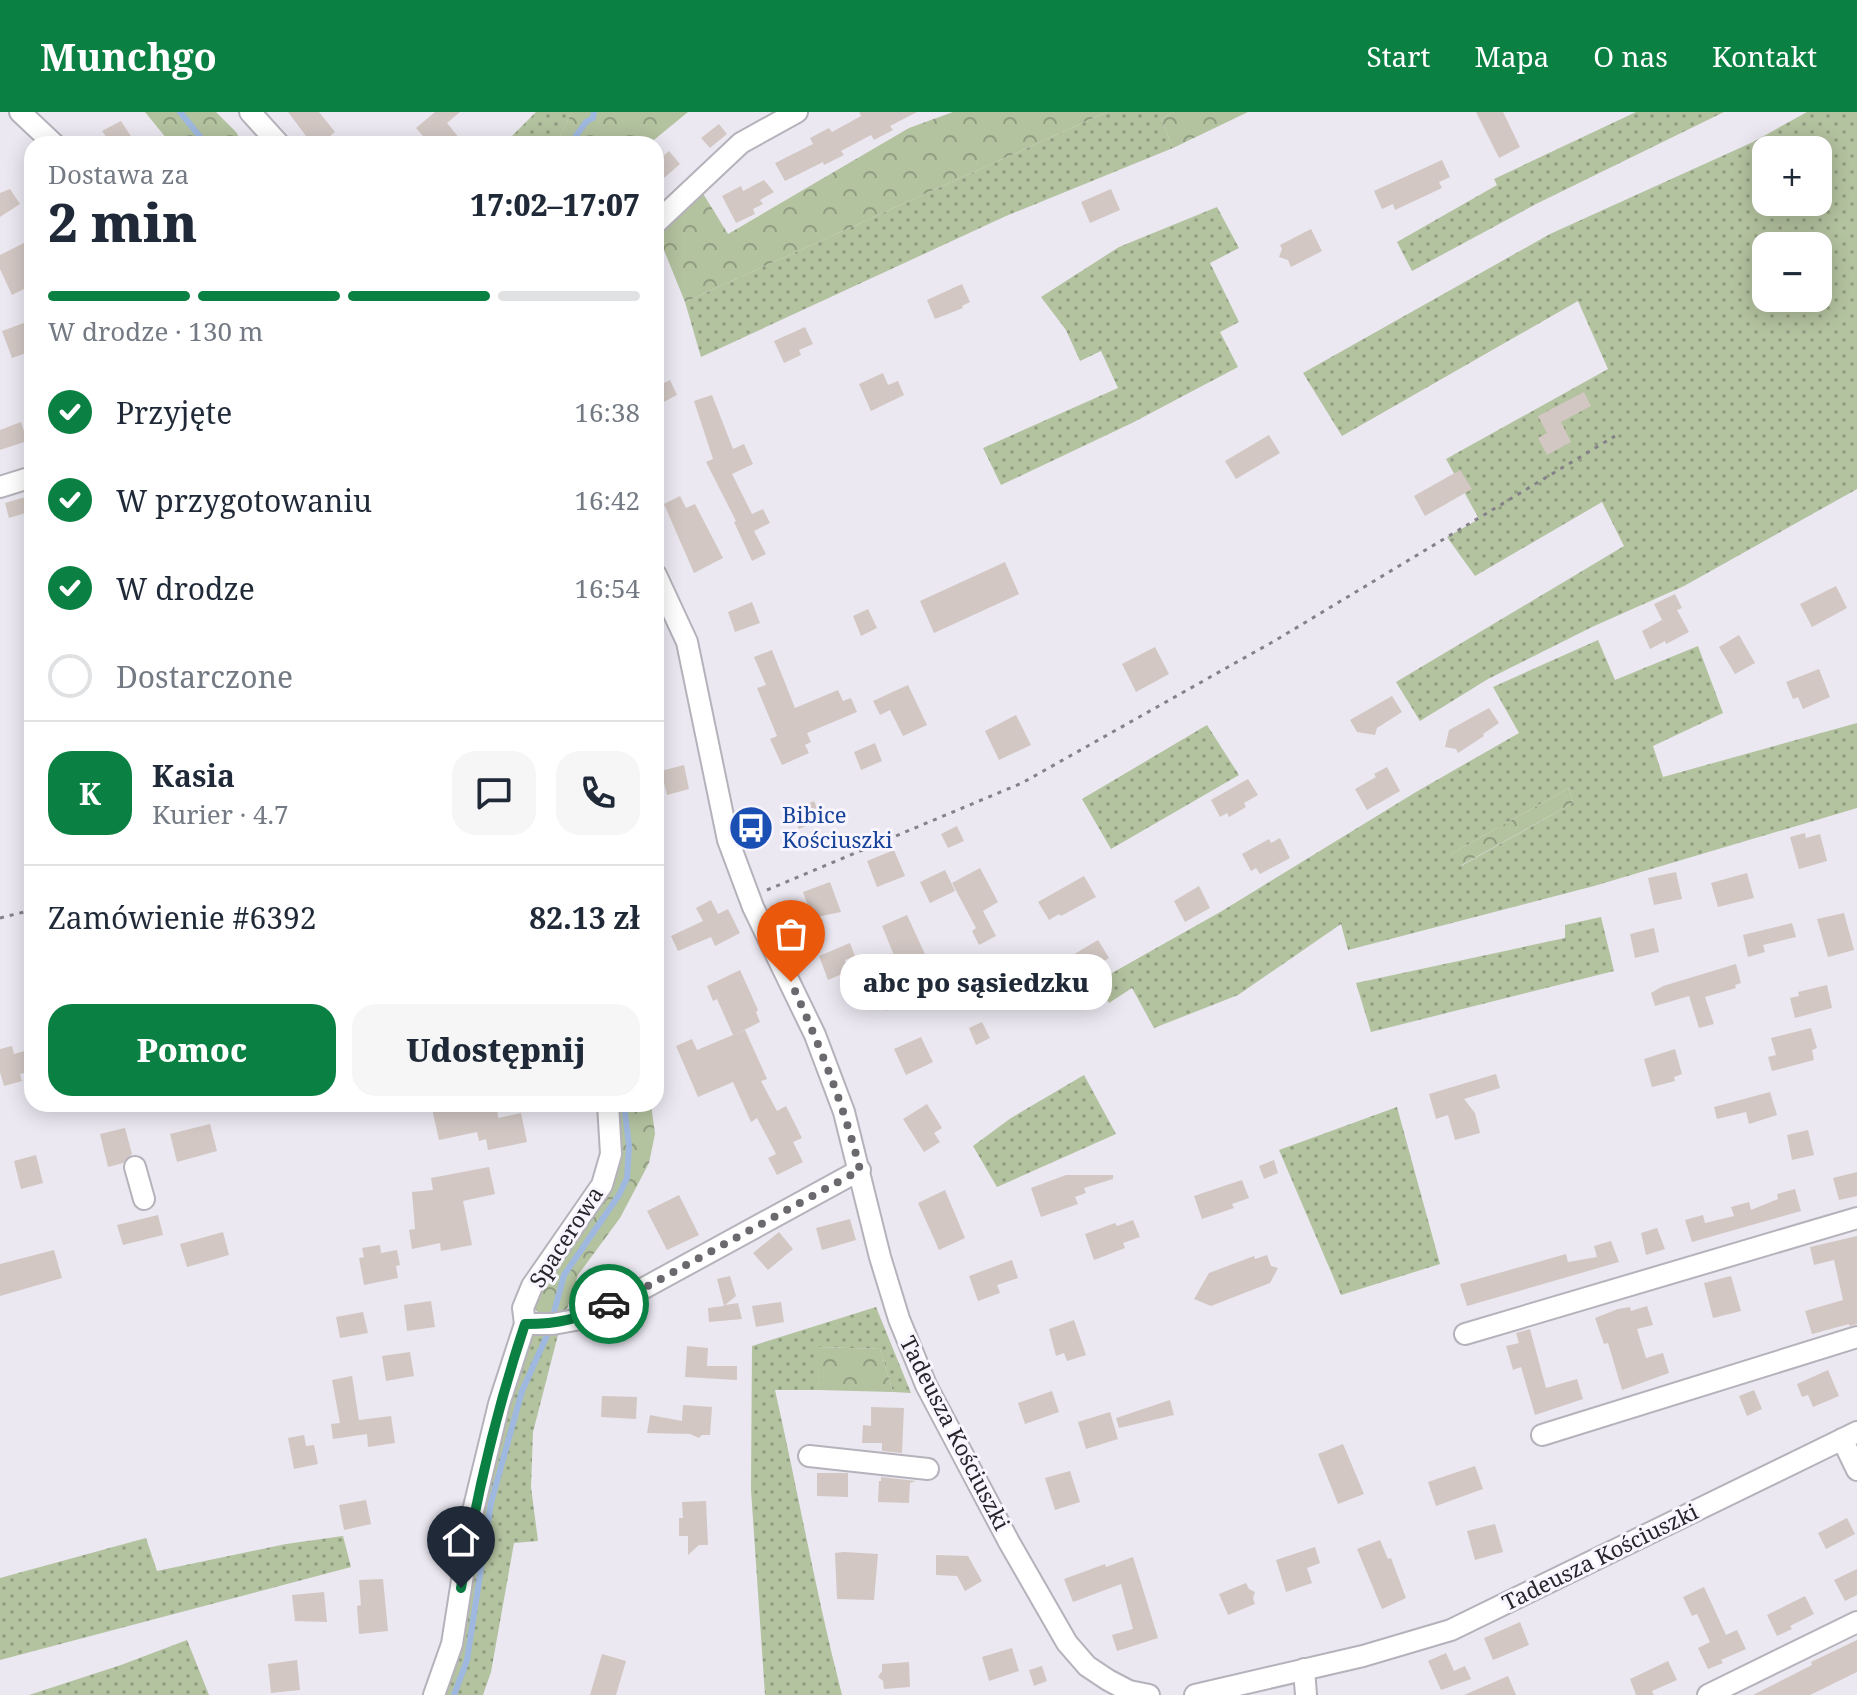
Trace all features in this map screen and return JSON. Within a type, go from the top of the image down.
[{"type":"street","points":[[20,112],[46,136]]},
{"type":"street","points":[[250,112],[272,136]]},
{"type":"street","points":[[664,215],[741,143],[797,112]]},
{"type":"street","points":[[0,487],[24,480]]},
{"type":"street","name":"Tadeusza Kościuszki","points":[[664,592],[687,642],[724,826],[749,898],[819,1043],[844,1112],[880,1257],[899,1319],[926,1385],[1009,1542],[1067,1643],[1104,1688],[1149,1695]]},
{"type":"street","name":"Spacerowa","points":[[434,1695],[452,1644],[473,1511],[499,1404],[525,1324],[523,1308],[532,1286],[602,1185],[611,1154],[608,1112]]},
{"type":"street","points":[[135,1167],[144,1199]]},
{"type":"street","points":[[525,1324],[575,1320],[646,1287],[860,1170]]},
{"type":"street","points":[[1465,1334],[1857,1218]]},
{"type":"street","points":[[1542,1435],[1857,1337]]},
{"type":"street","points":[[1849,1436],[1857,1470]]},
{"type":"street","name":"Tadeusza Kościuszki","points":[[1195,1695],[1416,1642],[1466,1624],[1849,1436]]},
{"type":"street","points":[[809,1456],[928,1469]]},
{"type":"street","points":[[1708,1695],[1857,1622]]},
{"type":"street","points":[[1304,1669],[1306,1695]]},
{"type":"path","points":[[749,898],[1022,783],[1276,640],[1615,436]]},
{"type":"path","points":[[0,918],[24,912]]},
{"type":"green space","points":[[145,112],[216,112],[238,136],[164,136]]},
{"type":"green space","points":[[536,112],[572,112],[560,136],[512,136]]},
{"type":"green space","points":[[572,112],[688,112],[659,136],[560,136]]},
{"type":"green space","points":[[953,112],[1107,112],[685,302],[664,250],[664,227],[702,192],[728,234],[909,128]]},
{"type":"green space","points":[[1107,112],[1174,112],[1161,119],[1173,148],[1006,216],[701,357],[685,302]]},
{"type":"green space","points":[[1174,112],[1248,112],[1173,148],[1161,119]]},
{"type":"green space","points":[[1636,112],[1724,112],[1536,204],[1412,271],[1397,242],[1497,185],[1494,179]]},
{"type":"green space","points":[[1807,112],[1857,112],[1857,489],[1684,586],[1488,679],[1420,721],[1396,682],[1624,546],[1602,502],[1475,576],[1447,537],[1479,519],[1446,459],[1608,369],[1578,301],[1342,436],[1303,373],[1550,234],[1752,142],[1752,216],[1832,216],[1832,136],[1764,136]]},
{"type":"green space","points":[[1217,207],[1239,248],[1210,263],[1239,322],[1220,332],[1238,367],[1132,423],[1001,485],[983,448],[1118,388],[1101,351],[1080,361],[1066,330],[1041,297],[1119,247]]},
{"type":"green space","points":[[1598,640],[1615,680],[1698,646],[1723,713],[1653,746],[1663,777],[1857,723],[1857,808],[1594,886],[1348,950],[1341,924],[1238,995],[1154,1028],[1132,988],[1109,1003],[1096,982],[1222,911],[1519,733],[1493,687]],"holes":[[[1569,788],[1573,803],[1461,866],[1451,854]]]},
{"type":"green space","points":[[1207,725],[1239,775],[1111,849],[1082,799]]},
{"type":"green space","points":[[1569,788],[1573,803],[1460,866],[1451,854]]},
{"type":"green space","points":[[1601,917],[1614,971],[1371,1032],[1356,983],[1565,938],[1565,925]]},
{"type":"green space","points":[[1084,1075],[1116,1134],[997,1187],[973,1146],[1011,1118]]},
{"type":"green space","points":[[1397,1107],[1440,1264],[1341,1295],[1279,1150]]},
{"type":"green space","points":[[614,1112],[652,1112],[655,1134],[649,1163],[620,1218],[578,1275],[567,1309],[542,1318],[533,1306],[612,1183]]},
{"type":"green space","points":[[876,1307],[911,1393],[893,1392],[880,1349],[818,1347],[819,1390],[775,1390],[842,1695],[765,1695],[751,1490],[752,1346]]},
{"type":"green space","points":[[559,1331],[533,1432],[531,1487],[538,1541],[514,1543],[491,1672],[483,1695],[442,1695],[479,1512],[506,1405],[533,1333]]},
{"type":"green space","points":[[817,1347],[880,1349],[893,1392],[819,1390]]},
{"type":"green space","points":[[343,1536],[351,1567],[0,1660],[0,1578],[146,1538],[157,1571],[286,1544]]},
{"type":"green space","points":[[187,1640],[209,1695],[29,1695],[121,1665]]},
{"type":"building","points":[[288,112],[319,112],[335,132],[330,136],[306,136]]},
{"type":"building","points":[[435,112],[460,112],[447,123],[458,136],[423,136],[416,128]]},
{"type":"building","points":[[859,112],[917,112],[890,126],[893,130],[874,140],[871,135],[841,151],[844,155],[785,181],[775,163],[813,144],[810,138],[829,128],[832,132],[861,116]]},
{"type":"building","points":[[1476,112],[1503,112],[1520,147],[1499,158]]},
{"type":"building","points":[[121,121],[131,136],[106,136],[102,131]]},
{"type":"building","points":[[719,124],[727,134],[710,148],[701,138]]},
{"type":"building","points":[[669,151],[680,164],[664,178],[664,155]]},
{"type":"building","points":[[1442,160],[1450,177],[1439,182],[1442,188],[1395,210],[1393,204],[1382,209],[1374,191]]},
{"type":"building","points":[[764,180],[774,192],[760,200],[763,204],[753,209],[755,214],[736,223],[722,196],[741,186],[743,191]]},
{"type":"building","points":[[10,189],[20,204],[0,217],[0,193]]},
{"type":"building","points":[[1111,189],[1120,210],[1090,223],[1081,202]]},
{"type":"building","points":[[1311,229],[1322,251],[1291,267],[1288,260],[1279,257],[1280,245]]},
{"type":"building","points":[[24,243],[24,289],[12,295],[0,269],[0,255]]},
{"type":"building","points":[[962,284],[970,302],[935,319],[927,300]]},
{"type":"building","points":[[24,323],[24,354],[12,358],[2,331]]},
{"type":"building","points":[[805,327],[813,344],[799,350],[801,355],[784,363],[774,341]]},
{"type":"building","points":[[883,373],[888,385],[898,381],[904,395],[871,411],[859,384]]},
{"type":"building","points":[[670,380],[677,395],[664,402],[664,383]]},
{"type":"building","points":[[1584,392],[1591,406],[1561,422],[1571,442],[1547,455],[1538,438],[1547,433],[1538,416]]},
{"type":"building","points":[[712,395],[733,449],[744,444],[753,464],[732,474],[752,514],[763,509],[770,523],[754,531],[766,554],[752,561],[706,462],[713,459],[694,401]]},
{"type":"building","points":[[21,422],[24,442],[0,450],[0,430]]},
{"type":"building","points":[[1269,435],[1280,453],[1236,479],[1225,461]]},
{"type":"building","points":[[1460,470],[1472,489],[1425,516],[1414,496]]},
{"type":"building","points":[[680,496],[686,508],[695,504],[723,558],[694,573],[664,504]]},
{"type":"building","points":[[24,497],[24,513],[9,518],[5,503]]},
{"type":"building","points":[[1005,562],[1019,594],[934,633],[920,601]]},
{"type":"building","points":[[1836,586],[1847,608],[1812,627],[1800,604]]},
{"type":"building","points":[[1675,594],[1682,608],[1677,610],[1689,632],[1650,649],[1642,631],[1662,620],[1654,604]]},
{"type":"building","points":[[752,602],[760,623],[735,632],[728,612]]},
{"type":"building","points":[[868,609],[877,628],[861,636],[853,616]]},
{"type":"building","points":[[1739,635],[1755,663],[1735,674],[1719,647]]},
{"type":"building","points":[[1155,647],[1169,674],[1136,692],[1122,664]]},
{"type":"building","points":[[772,650],[795,708],[838,690],[843,701],[851,698],[857,712],[807,733],[811,742],[805,745],[809,753],[782,765],[770,739],[777,736],[757,688],[766,685],[754,657]]},
{"type":"building","points":[[1819,669],[1830,697],[1803,709],[1798,697],[1793,699],[1786,682]]},
{"type":"building","points":[[908,685],[927,725],[903,736],[890,710],[880,715],[873,701]]},
{"type":"building","points":[[1392,696],[1402,712],[1377,728],[1375,735],[1357,732],[1350,720]]},
{"type":"building","points":[[1489,708],[1499,723],[1458,753],[1456,749],[1445,747],[1449,730]]},
{"type":"building","points":[[1016,715],[1031,745],[999,760],[985,731]]},
{"type":"building","points":[[875,743],[882,761],[861,770],[854,752]]},
{"type":"building","points":[[684,765],[689,789],[667,795],[664,770]]},
{"type":"building","points":[[1387,767],[1400,791],[1367,810],[1355,789]]},
{"type":"building","points":[[1248,779],[1258,795],[1229,817],[1227,813],[1220,817],[1211,800]]},
{"type":"building","points":[[814,801],[822,819],[799,829],[792,811]]},
{"type":"building","points":[[957,826],[964,841],[948,848],[941,834]]},
{"type":"building","points":[[1805,833],[1806,838],[1820,834],[1827,861],[1799,869],[1790,837]]},
{"type":"building","points":[[1280,838],[1290,858],[1260,874],[1256,868],[1251,871],[1242,854],[1269,839],[1271,843]]},
{"type":"building","points":[[894,850],[905,876],[877,887],[867,861]]},
{"type":"building","points":[[980,868],[998,902],[983,911],[996,936],[979,945],[972,931],[976,928],[952,883]]},
{"type":"building","points":[[945,870],[955,891],[930,903],[920,882]]},
{"type":"building","points":[[1676,872],[1682,899],[1654,905],[1648,878]]},
{"type":"building","points":[[1747,873],[1754,898],[1718,907],[1711,883]]},
{"type":"building","points":[[1084,876],[1096,897],[1049,920],[1038,902]]},
{"type":"building","points":[[830,882],[841,912],[812,918],[803,892]]},
{"type":"building","points":[[1199,886],[1210,908],[1185,922],[1174,901]]},
{"type":"building","points":[[711,900],[718,914],[728,909],[740,933],[715,946],[711,937],[678,951],[671,936],[703,921],[696,908]]},
{"type":"building","points":[[1844,913],[1854,950],[1828,957],[1817,919]]},
{"type":"building","points":[[907,915],[929,963],[910,973],[918,991],[910,999],[886,1011],[874,989],[892,980],[889,975],[900,970],[882,926]]},
{"type":"building","points":[[1792,923],[1796,937],[1763,945],[1765,952],[1748,957],[1743,935]]},
{"type":"building","points":[[1654,928],[1659,952],[1635,958],[1630,934]]},
{"type":"building","points":[[1098,940],[1109,958],[1057,989],[1046,971]]},
{"type":"building","points":[[850,943],[855,956],[845,960],[849,971],[828,980],[819,956]]},
{"type":"building","points":[[1736,964],[1741,983],[1735,985],[1736,988],[1705,997],[1714,1024],[1699,1028],[1689,996],[1655,1006],[1651,993],[1663,986]]},
{"type":"building","points":[[740,970],[758,1010],[760,1022],[734,1035],[745,1030],[767,1079],[761,1081],[777,1111],[786,1106],[802,1138],[793,1142],[803,1162],[777,1175],[768,1158],[776,1154],[757,1118],[751,1122],[733,1082],[698,1097],[676,1046],[692,1039],[697,1050],[733,1035],[717,999],[713,1001],[707,986]]},
{"type":"building","points":[[1827,985],[1832,1008],[1795,1018],[1790,998],[1799,996],[1798,992]]},
{"type":"building","points":[[982,1022],[990,1038],[976,1045],[969,1028]]},
{"type":"building","points":[[1811,1028],[1817,1048],[1812,1050],[1814,1060],[1772,1071],[1768,1057],[1776,1055],[1771,1038]]},
{"type":"building","points":[[921,1037],[933,1062],[906,1075],[894,1049]]},
{"type":"building","points":[[12,1046],[14,1054],[24,1051],[24,1073],[20,1074],[22,1081],[4,1086],[0,1072],[0,1049]]},
{"type":"building","points":[[1675,1049],[1682,1074],[1674,1077],[1675,1081],[1652,1087],[1644,1059]]},
{"type":"building","points":[[1496,1074],[1500,1088],[1464,1099],[1475,1113],[1480,1133],[1455,1140],[1448,1115],[1436,1119],[1429,1094]]},
{"type":"building","points":[[1770,1092],[1777,1115],[1749,1124],[1746,1112],[1717,1119],[1714,1107]]},
{"type":"building","points":[[927,1104],[942,1128],[934,1133],[940,1142],[924,1152],[903,1119]]},
{"type":"building","points":[[433,1112],[498,1112],[498,1118],[521,1113],[527,1142],[488,1150],[486,1139],[479,1141],[477,1132],[439,1140]]},
{"type":"building","points":[[210,1124],[217,1151],[177,1162],[170,1134]]},
{"type":"building","points":[[125,1128],[132,1154],[123,1163],[108,1167],[100,1134]]},
{"type":"building","points":[[1808,1130],[1814,1155],[1792,1160],[1787,1135]]},
{"type":"building","points":[[36,1155],[43,1183],[21,1189],[14,1161]]},
{"type":"building","points":[[1274,1160],[1278,1173],[1264,1179],[1259,1166]]},
{"type":"building","points":[[489,1167],[495,1194],[463,1201],[472,1245],[441,1251],[440,1243],[412,1249],[409,1230],[415,1229],[412,1192],[433,1190],[431,1178]]},
{"type":"building","points":[[1857,1172],[1857,1196],[1839,1200],[1833,1178]]},
{"type":"building","points":[[1066,1175],[1113,1175],[1113,1179],[1084,1188],[1086,1193],[1075,1197],[1078,1204],[1041,1217],[1031,1188]]},
{"type":"building","points":[[1242,1180],[1249,1198],[1232,1204],[1234,1208],[1202,1219],[1194,1196]]},
{"type":"building","points":[[1795,1189],[1801,1211],[1692,1242],[1685,1220],[1703,1215],[1705,1223],[1734,1216],[1731,1207],[1749,1202],[1751,1210],[1778,1199],[1777,1194]]},
{"type":"building","points":[[945,1190],[965,1238],[939,1250],[918,1203]]},
{"type":"building","points":[[679,1195],[699,1235],[667,1250],[647,1211]]},
{"type":"building","points":[[158,1215],[163,1235],[123,1245],[117,1225]]},
{"type":"building","points":[[850,1219],[856,1240],[822,1250],[816,1228]]},
{"type":"building","points":[[1133,1220],[1140,1237],[1123,1243],[1125,1248],[1094,1260],[1085,1234]]},
{"type":"building","points":[[1657,1228],[1665,1249],[1646,1255],[1641,1233]]},
{"type":"building","points":[[223,1232],[229,1255],[187,1267],[180,1244]]},
{"type":"building","points":[[779,1232],[793,1249],[768,1270],[753,1253]]},
{"type":"building","points":[[1857,1236],[1857,1324],[1812,1334],[1805,1311],[1843,1300],[1834,1260],[1814,1265],[1810,1247]]},
{"type":"building","points":[[1611,1241],[1619,1262],[1467,1306],[1460,1284],[1566,1254],[1568,1262],[1597,1257],[1594,1246]]},
{"type":"building","points":[[380,1245],[381,1253],[397,1250],[400,1265],[396,1266],[398,1278],[364,1285],[359,1258],[364,1257],[362,1248]]},
{"type":"building","points":[[54,1250],[62,1278],[0,1296],[0,1264]]},
{"type":"building","points":[[1267,1255],[1271,1266],[1278,1268],[1270,1283],[1211,1306],[1194,1299],[1209,1273],[1254,1256],[1255,1259]]},
{"type":"building","points":[[1012,1260],[1018,1278],[997,1285],[1000,1293],[978,1301],[969,1276]]},
{"type":"building","points":[[730,1276],[736,1296],[725,1305],[738,1303],[742,1319],[709,1322],[708,1308],[724,1306],[717,1279]]},
{"type":"building","points":[[1731,1276],[1741,1311],[1713,1318],[1704,1283]]},
{"type":"building","points":[[431,1301],[435,1327],[407,1331],[404,1305]]},
{"type":"building","points":[[781,1302],[784,1322],[756,1327],[752,1306]]},
{"type":"building","points":[[1647,1306],[1653,1325],[1637,1329],[1646,1358],[1663,1353],[1669,1373],[1622,1390],[1608,1343],[1604,1344],[1595,1318],[1618,1309],[1630,1307],[1631,1311]]},
{"type":"building","points":[[363,1312],[368,1333],[340,1338],[336,1317]]},
{"type":"building","points":[[1074,1320],[1086,1355],[1067,1361],[1064,1353],[1056,1356],[1049,1329]]},
{"type":"building","points":[[1530,1329],[1546,1388],[1577,1379],[1583,1399],[1535,1415],[1521,1367],[1513,1370],[1506,1346],[1519,1343],[1516,1333]]},
{"type":"building","points":[[687,1346],[708,1348],[707,1366],[737,1366],[737,1380],[685,1377]]},
{"type":"building","points":[[410,1352],[414,1376],[386,1381],[382,1356]]},
{"type":"building","points":[[1828,1370],[1839,1396],[1813,1407],[1808,1395],[1802,1397],[1797,1384]]},
{"type":"building","points":[[352,1376],[359,1420],[391,1416],[395,1443],[368,1447],[367,1434],[333,1439],[331,1424],[340,1423],[332,1380]]},
{"type":"building","points":[[1754,1390],[1762,1409],[1747,1416],[1739,1396]]},
{"type":"building","points":[[1052,1391],[1059,1412],[1025,1424],[1018,1403]]},
{"type":"building","points":[[602,1396],[637,1397],[636,1419],[601,1417]]},
{"type":"building","points":[[1170,1400],[1174,1415],[1119,1428],[1116,1418]]},
{"type":"building","points":[[683,1405],[712,1407],[710,1435],[699,1438],[690,1434],[647,1433],[650,1415],[682,1421]]},
{"type":"building","points":[[871,1407],[904,1408],[902,1453],[882,1451],[882,1443],[862,1443],[863,1425],[871,1426]]},
{"type":"building","points":[[1110,1412],[1118,1439],[1086,1449],[1078,1422]]},
{"type":"building","points":[[304,1435],[306,1446],[314,1445],[318,1464],[294,1469],[288,1438]]},
{"type":"building","points":[[1343,1444],[1364,1494],[1338,1504],[1318,1454]]},
{"type":"building","points":[[1475,1466],[1483,1489],[1436,1506],[1428,1482]]},
{"type":"building","points":[[1070,1471],[1080,1502],[1055,1510],[1045,1478]]},
{"type":"building","points":[[817,1473],[848,1473],[848,1497],[817,1496]]},
{"type":"building","points":[[881,1477],[916,1481],[910,1483],[909,1503],[878,1502]]},
{"type":"building","points":[[366,1500],[371,1524],[344,1530],[339,1505]]},
{"type":"building","points":[[706,1501],[708,1545],[699,1545],[688,1555],[688,1536],[679,1536],[679,1518],[683,1518],[682,1502]]},
{"type":"building","points":[[1847,1518],[1855,1534],[1826,1549],[1818,1533]]},
{"type":"building","points":[[1495,1524],[1503,1552],[1475,1560],[1467,1531]]},
{"type":"building","points":[[1380,1540],[1388,1559],[1391,1558],[1406,1598],[1382,1609],[1357,1549]]},
{"type":"building","points":[[1315,1547],[1320,1563],[1307,1568],[1312,1583],[1286,1592],[1276,1560]]},
{"type":"building","points":[[835,1553],[878,1554],[874,1600],[837,1599]]},
{"type":"building","points":[[936,1555],[968,1556],[982,1581],[965,1591],[957,1576],[936,1575]]},
{"type":"building","points":[[1133,1557],[1158,1638],[1117,1651],[1112,1635],[1133,1629],[1121,1584],[1073,1602],[1064,1579]]},
{"type":"building","points":[[1857,1569],[1857,1595],[1845,1601],[1834,1580]]},
{"type":"building","points":[[383,1579],[388,1631],[359,1634],[359,1580]]},
{"type":"building","points":[[1246,1583],[1255,1592],[1255,1604],[1228,1615],[1219,1594]]},
{"type":"building","points":[[1704,1587],[1726,1635],[1737,1630],[1746,1649],[1708,1669],[1698,1648],[1710,1642],[1697,1614],[1692,1616],[1683,1597]]},
{"type":"building","points":[[324,1592],[327,1622],[295,1621],[292,1595]]},
{"type":"building","points":[[1805,1596],[1814,1614],[1777,1636],[1767,1615]]},
{"type":"building","points":[[1520,1622],[1529,1645],[1493,1660],[1484,1638]]},
{"type":"building","points":[[1857,1640],[1857,1672],[1810,1695],[1753,1695],[1812,1665],[1811,1662]]},
{"type":"building","points":[[1012,1648],[1019,1671],[989,1681],[982,1657]]},
{"type":"building","points":[[1446,1653],[1454,1671],[1465,1666],[1471,1679],[1441,1690],[1428,1661]]},
{"type":"building","points":[[602,1654],[626,1661],[616,1695],[590,1695]]},
{"type":"building","points":[[297,1660],[300,1690],[271,1693],[268,1664]]},
{"type":"building","points":[[1668,1661],[1677,1680],[1652,1691],[1654,1695],[1636,1695],[1630,1679]]},
{"type":"building","points":[[909,1662],[910,1687],[884,1689],[883,1681],[878,1677],[882,1664]]},
{"type":"building","points":[[1042,1666],[1047,1681],[1034,1686],[1029,1670]]},
{"type":"building","points":[[1508,1676],[1516,1695],[1464,1695]]},
{"type":"waterway","points":[[180,112],[200,136]]},
{"type":"waterway","points":[[576,136],[593,118],[594,112]]},
{"type":"waterway","points":[[454,1695],[467,1660],[491,1503],[522,1391],[549,1331],[564,1275],[619,1195],[627,1178],[629,1146],[625,1112]]},
{"type":"way so far","points":[[609,1304],[646,1287],[860,1170],[844,1112],[819,1043],[791,982]]},
{"type":"place","name":"Bibice Kościuszki","points":[[751,828]]},
{"type":"place","name":"abc po sąsiedzku","points":[[791,982]]},
{"type":"route","points":[[461,1588],[473,1511],[499,1404],[525,1324],[575,1320],[609,1304]]}]
